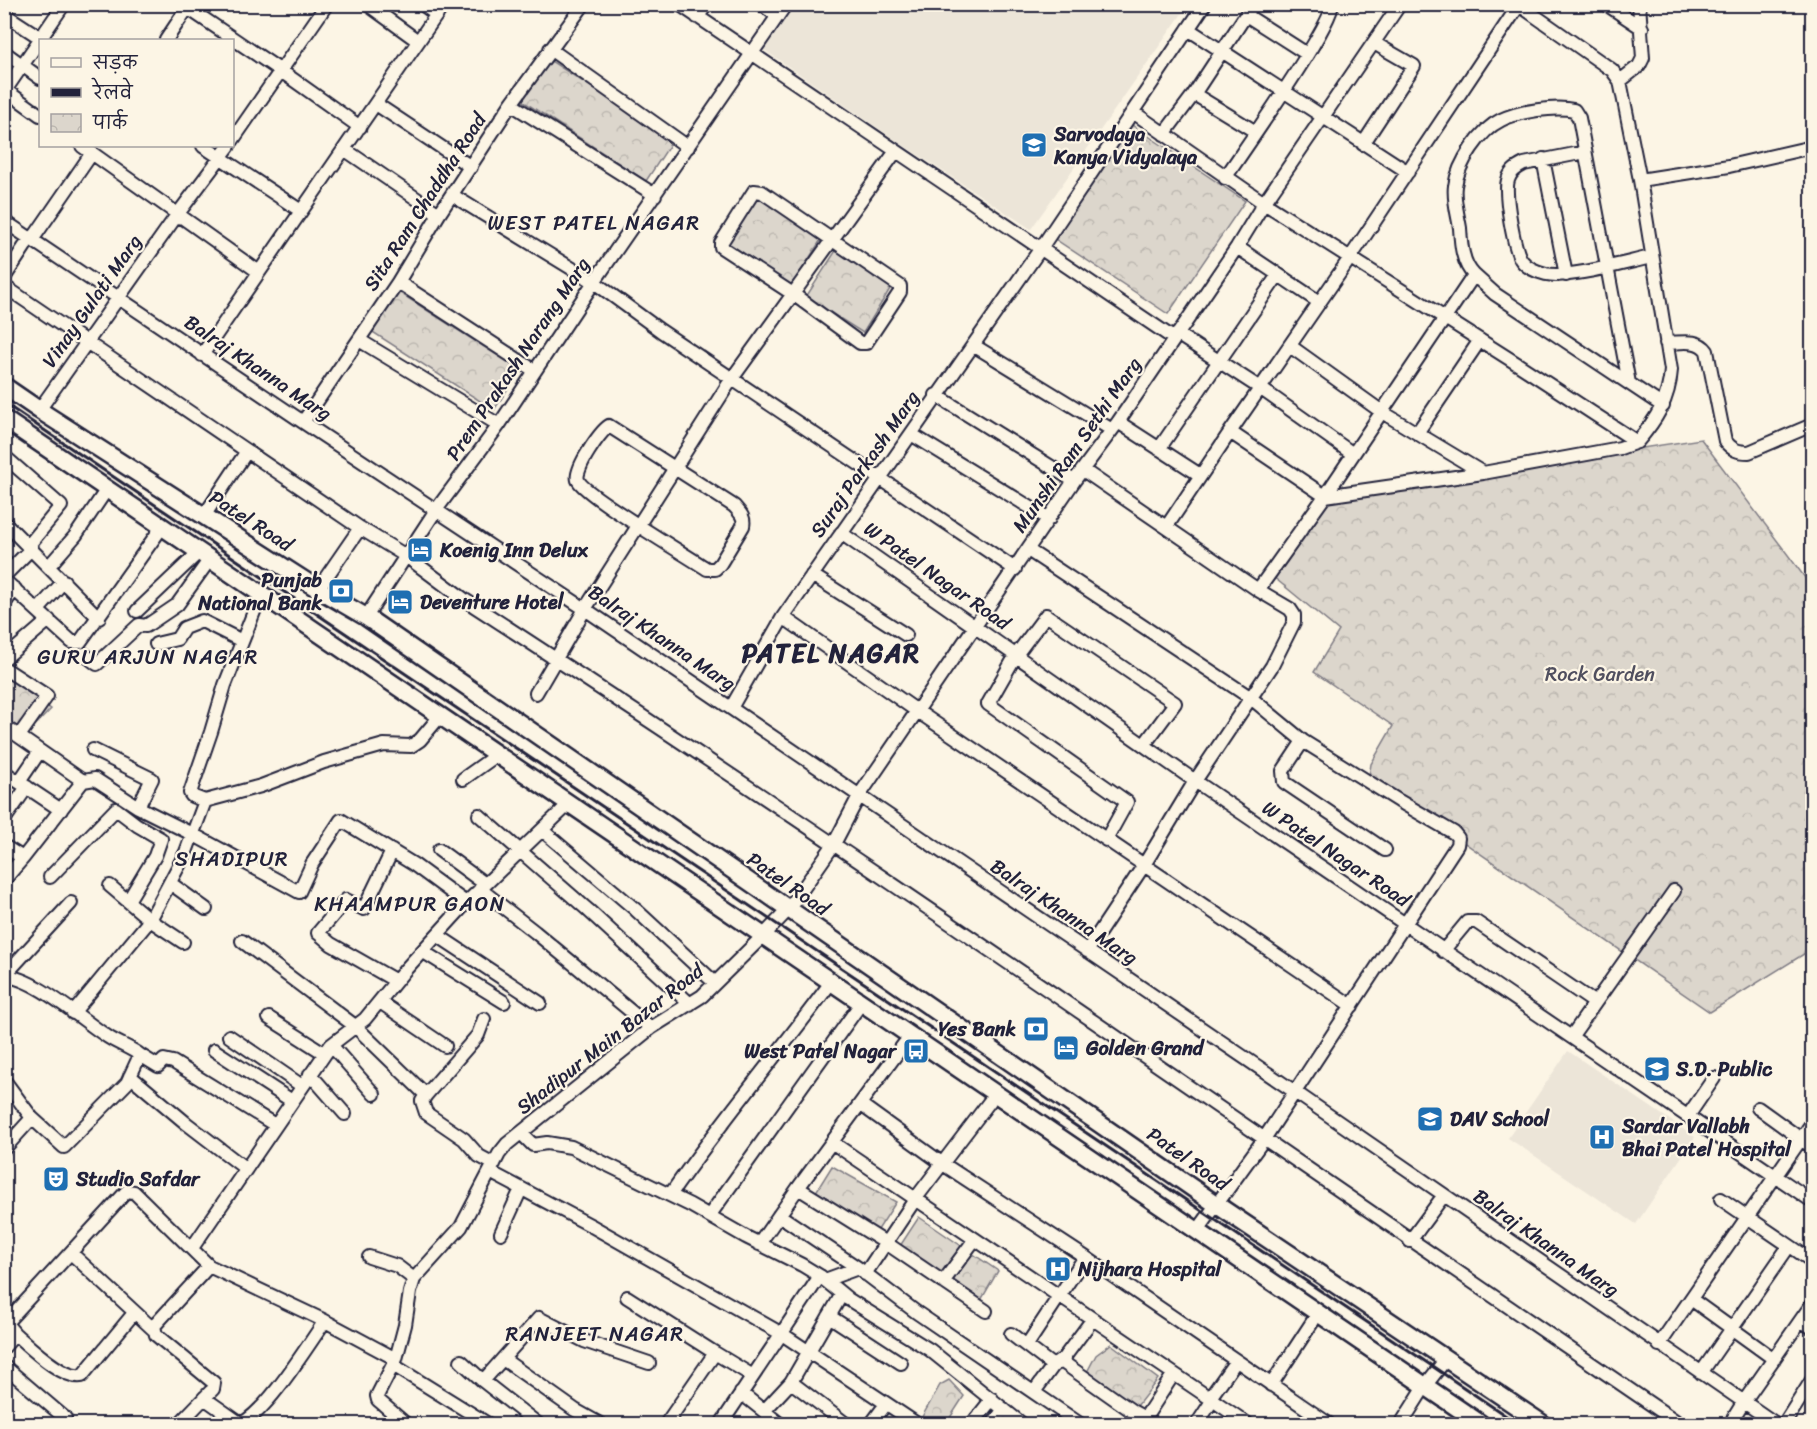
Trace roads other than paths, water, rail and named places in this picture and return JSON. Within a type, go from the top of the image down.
[{"type":"main road","name":"Patel Road","points":[[4,386],[366,618],[1217,1205],[1543,1425]]},
{"type":"main road","points":[[4,419],[1198,1230],[1481,1425]]},
{"type":"street","points":[[43,39],[64,4]]},
{"type":"street","points":[[234,138],[327,4]]},
{"type":"street","points":[[367,4],[418,41]]},
{"type":"street","points":[[422,4],[437,15]]},
{"type":"street","points":[[202,355],[444,4]]},
{"type":"street","name":"Sita Ram Chaddha Road","points":[[303,422],[398,282],[439,214],[511,104],[584,4]]},
{"type":"street","points":[[679,4],[1041,248],[1175,336],[1260,388],[1353,454]]},
{"type":"street","points":[[697,17],[707,4]]},
{"type":"street","points":[[761,4],[778,16]]},
{"type":"street","name":"Prem Prakash Narang Marg","points":[[366,618],[436,510],[499,425],[594,282],[786,4]]},
{"type":"street","name":"Suraj Parkash Marg","points":[[731,708],[783,616],[1041,248],[1205,4]]},
{"type":"street","points":[[1225,178],[1307,54],[1332,13],[1332,4]]},
{"type":"street","name":"Munshi Ram Sethi Marg","points":[[788,910],[834,844],[859,795],[1074,481],[1115,426],[1400,4]]},
{"type":"street","points":[[1606,4],[1642,28]]},
{"type":"street","points":[[1620,81],[1642,63],[1640,4]]},
{"type":"street","points":[[1167,526],[1200,475],[1350,258],[1519,5],[1612,70],[1620,81],[1640,180],[1671,370],[1668,396],[1651,426],[1637,442],[1620,448],[1484,473],[1325,496],[1230,432]]},
{"type":"street","points":[[167,39],[187,6],[360,127]]},
{"type":"street","points":[[1164,134],[1194,94],[1250,10],[1307,54]]},
{"type":"street","points":[[4,14],[41,39]]},
{"type":"street","points":[[1188,29],[1408,172]]},
{"type":"street","points":[[1363,144],[1414,66],[1374,43]]},
{"type":"street","points":[[39,44],[5,90],[39,114]]},
{"type":"street","points":[[550,49],[688,147]]},
{"type":"street","points":[[4,52],[39,77]]},
{"type":"street","points":[[1194,94],[1256,132]]},
{"type":"street","points":[[376,104],[471,166]]},
{"type":"street","points":[[511,104],[655,195]]},
{"type":"street","points":[[1629,383],[1578,112],[1570,109],[1529,112],[1499,120],[1462,162],[1454,189],[1462,245],[1469,270],[1496,294],[1663,406]]},
{"type":"street","points":[[1133,112],[1225,178],[1637,442]]},
{"type":"street","points":[[205,147],[301,211]]},
{"type":"street","name":"Vinay Gulati Marg","points":[[39,410],[177,215],[228,147]]},
{"type":"street","points":[[1640,180],[1729,166],[1812,147]]},
{"type":"street","points":[[4,278],[87,149],[259,272]]},
{"type":"street","points":[[344,149],[439,214]]},
{"type":"street","points":[[536,693],[585,609],[731,380],[896,151]]},
{"type":"street","points":[[1585,152],[1524,164],[1515,169],[1509,177],[1506,188],[1516,250],[1523,262],[1533,270],[1548,275],[1566,275],[1652,257]]},
{"type":"street","points":[[1543,159],[1566,275]]},
{"type":"street","points":[[754,191],[762,192],[831,240],[900,286],[901,289],[866,343],[860,343],[793,294],[721,247],[721,243],[754,191]]},
{"type":"street","points":[[452,195],[594,282],[731,380],[1015,569]]},
{"type":"street","name":"Balraj Khanna Marg","points":[[4,221],[28,243],[119,298],[731,708],[1295,1092],[1776,1425]]},
{"type":"street","points":[[1237,247],[1319,302]]},
{"type":"street","points":[[1160,449],[1278,275]]},
{"type":"street","points":[[1258,590],[1325,496],[1474,275]]},
{"type":"street","points":[[398,282],[535,371]]},
{"type":"street","points":[[4,286],[360,528],[406,556],[465,600],[932,910],[1264,1139],[1664,1420],[1680,1425]]},
{"type":"street","points":[[359,340],[499,425]]},
{"type":"street","points":[[1417,433],[1480,340]]},
{"type":"street","points":[[1666,343],[1695,342],[1707,351],[1725,441],[1731,448],[1739,452],[1749,452],[1812,425]]},
{"type":"street","points":[[973,345],[1160,449],[1200,475]]},
{"type":"street","points":[[1290,346],[1382,412],[1484,473]]},
{"type":"street","points":[[936,395],[1074,481]]},
{"type":"street","points":[[609,426],[675,468],[734,506],[744,520],[743,526],[715,569],[707,569],[638,525],[587,490],[579,483],[577,475],[580,464],[609,426]]},
{"type":"street","points":[[911,434],[1049,519]]},
{"type":"street","points":[[204,516],[247,451]]},
{"type":"street","points":[[4,456],[61,506],[4,578],[76,644],[99,618],[162,527]]},
{"type":"street","points":[[1083,470],[1258,590],[1290,609],[1294,615],[1294,622],[1272,666],[1195,781],[1088,951]]},
{"type":"street","points":[[49,566],[76,535],[107,489]]},
{"type":"street","points":[[4,522],[99,618]]},
{"type":"street","points":[[318,589],[360,528]]},
{"type":"street","name":"W Patel Nagar Road","points":[[842,533],[1405,926],[1812,1201]]},
{"type":"street","points":[[1028,550],[1251,698],[1303,741],[1454,833],[1458,838],[1457,845],[1405,926],[1264,1139],[1198,1230]]},
{"type":"street","points":[[137,611],[205,555]]},
{"type":"street","points":[[84,654],[97,664],[140,625],[146,626],[177,605],[205,555]]},
{"type":"street","points":[[812,575],[906,635]]},
{"type":"street","points":[[38,610],[64,581]]},
{"type":"street","points":[[4,604],[15,589]]},
{"type":"street","points":[[261,594],[225,685],[212,732],[190,793],[192,796],[205,801],[261,786],[324,762],[384,745],[411,746],[420,740],[441,715]]},
{"type":"street","points":[[1106,840],[1127,802],[988,704],[1016,655],[1046,615],[1175,704],[1144,745]]},
{"type":"street","points":[[783,616],[917,711],[1352,1006]]},
{"type":"street","points":[[4,658],[49,620]]},
{"type":"street","points":[[156,644],[177,639],[184,628],[202,621],[242,641]]},
{"type":"street","points":[[4,668],[47,696],[19,736]]},
{"type":"street","points":[[4,726],[83,781],[95,780],[138,807],[299,892],[312,864],[341,820],[438,881],[466,903]]},
{"type":"street","points":[[1303,741],[1283,771],[1284,782],[1385,850]]},
{"type":"street","points":[[93,750],[152,779],[138,807]]},
{"type":"street","points":[[4,820],[40,751]]},
{"type":"street","points":[[463,779],[498,754]]},
{"type":"street","points":[[4,772],[61,810]]},
{"type":"street","points":[[4,880],[83,781]]},
{"type":"street","points":[[73,1012],[150,920],[194,835],[205,801]]},
{"type":"street","points":[[192,1248],[328,1049],[380,1002],[466,903],[570,803]]},
{"type":"street","points":[[50,877],[116,809],[136,825],[161,839],[155,856],[128,901]]},
{"type":"street","points":[[479,815],[690,1004]]},
{"type":"street","points":[[542,830],[636,910],[715,983]]},
{"type":"street","points":[[4,846],[23,858]]},
{"type":"street","points":[[439,850],[651,1028]]},
{"type":"street","points":[[392,851],[364,909],[346,900],[318,933],[331,944],[396,981]]},
{"type":"street","points":[[170,883],[206,909]]},
{"type":"street","points":[[110,886],[150,920],[183,942]]},
{"type":"street","points":[[1571,1037],[1674,891]]},
{"type":"street","points":[[4,976],[71,903]]},
{"type":"street","name":"Shadipur Main Bazar Road","points":[[406,1425],[377,1398],[394,1362],[405,1325],[414,1279],[461,1227],[502,1149],[651,1028],[690,1004],[715,983],[788,910]]},
{"type":"street","points":[[1443,951],[1467,922],[1476,922],[1595,1003]]},
{"type":"street","points":[[437,935],[540,1003]]},
{"type":"street","points":[[242,941],[355,1026],[426,1095]]},
{"type":"street","points":[[422,951],[504,1002]]},
{"type":"street","points":[[4,976],[11,976],[29,984],[111,1040],[158,1066],[164,1060],[172,1062],[275,1125]]},
{"type":"street","points":[[670,1195],[701,1150],[832,981]]},
{"type":"street","points":[[380,1002],[446,1046]]},
{"type":"street","points":[[709,1216],[862,1002]]},
{"type":"street","points":[[269,1018],[328,1049],[374,1094]]},
{"type":"street","points":[[484,1019],[478,1035],[422,1101],[426,1113],[464,1139],[492,1168],[521,1189],[590,1225],[782,1334],[917,1425]]},
{"type":"street","points":[[229,1036],[302,1086]]},
{"type":"street","points":[[759,1244],[904,1044]]},
{"type":"street","points":[[214,1050],[292,1101]]},
{"type":"street","points":[[4,1080],[32,1118],[64,1148],[127,1083],[140,1055]]},
{"type":"street","points":[[310,1074],[345,1114]]},
{"type":"street","points":[[130,1076],[186,1124],[246,1169]]},
{"type":"street","points":[[1688,1116],[1714,1078]]},
{"type":"street","points":[[721,1425],[741,1393],[823,1278],[861,1271],[886,1243],[916,1198],[990,1101]]},
{"type":"street","points":[[860,1104],[943,1164],[1084,1257],[1329,1425]]},
{"type":"street","points":[[1758,1108],[1812,1147]]},
{"type":"street","points":[[4,1149],[32,1118]]},
{"type":"street","points":[[1659,1344],[1812,1123]]},
{"type":"street","points":[[521,1133],[533,1145],[547,1143],[571,1148],[670,1195],[823,1278],[842,1294],[930,1350],[1022,1425]]},
{"type":"street","points":[[833,1143],[1248,1425]]},
{"type":"street","points":[[798,1188],[886,1243],[986,1311]]},
{"type":"street","points":[[501,1233],[521,1189]]},
{"type":"street","points":[[134,1313],[82,1376],[76,1377],[57,1368],[5,1323],[105,1214],[127,1191],[130,1191],[134,1192],[209,1266],[325,1321],[394,1362],[488,1425]]},
{"type":"street","points":[[1410,1241],[1444,1195]]},
{"type":"street","points":[[1721,1199],[1812,1261]]},
{"type":"street","points":[[779,1215],[1080,1425]]},
{"type":"street","points":[[943,1282],[975,1239]]},
{"type":"street","points":[[1701,1373],[1790,1246]]},
{"type":"street","points":[[71,1253],[153,1329],[156,1335],[214,1383],[213,1389],[179,1425]]},
{"type":"street","points":[[369,1257],[397,1266],[414,1279]]},
{"type":"street","points":[[1027,1345],[1084,1257]]},
{"type":"street","points":[[153,1329],[161,1317],[209,1266]]},
{"type":"street","points":[[741,1393],[772,1420],[808,1351],[842,1294]]},
{"type":"street","points":[[627,1297],[753,1376]]},
{"type":"street","points":[[1691,1299],[1774,1359]]},
{"type":"street","points":[[1730,1425],[1812,1304]]},
{"type":"street","points":[[829,1316],[901,1363]]},
{"type":"street","points":[[483,1381],[539,1318],[584,1341],[649,1363]]},
{"type":"street","points":[[1034,1392],[1092,1320]]},
{"type":"street","points":[[1801,1320],[1812,1328]]},
{"type":"street","points":[[204,1398],[241,1424],[248,1420],[274,1392],[325,1321]]},
{"type":"street","points":[[1271,1385],[1313,1321]]},
{"type":"street","points":[[4,1347],[15,1334]]},
{"type":"street","points":[[1011,1334],[1145,1418],[1173,1375]]},
{"type":"street","points":[[666,1425],[715,1353]]},
{"type":"street","points":[[503,1359],[600,1425]]},
{"type":"street","points":[[1401,1425],[1425,1386],[1446,1359]]},
{"type":"street","points":[[461,1361],[538,1425]]},
{"type":"street","points":[[1197,1425],[1236,1361]]},
{"type":"street","points":[[4,1366],[65,1418],[62,1425]]},
{"type":"street","points":[[791,1382],[846,1425]]},
{"type":"street","points":[[1784,1425],[1812,1382]]},
{"type":"street","points":[[972,1425],[992,1399]]},
{"type":"street","points":[[871,1425],[886,1404]]},
{"type":"street","points":[[993,1425],[1004,1409]]},
{"type":"railway","points":[[4,403],[1518,1424]]},
{"type":"place","name":"Sarvodaya Kanya Vidyalaya","points":[[1034,145]]},
{"type":"place","name":"Koenig Inn Delux","points":[[420,550]]},
{"type":"place","name":"Punjab National Bank","points":[[341,591]]},
{"type":"place","name":"Deventure Hotel","points":[[400,602]]},
{"type":"place","name":"Yes Bank","points":[[1036,1029]]},
{"type":"place","name":"Golden Grand","points":[[1066,1048]]},
{"type":"place","name":"West Patel Nagar","points":[[916,1051]]},
{"type":"place","name":"S.D. Public","points":[[1657,1069]]},
{"type":"place","name":"DAV School","points":[[1430,1119]]},
{"type":"place","name":"Sardar Vallabh Bhai Patel Hospital","points":[[1602,1137]]},
{"type":"place","name":"Studio Safdar","points":[[56,1179]]},
{"type":"place","name":"Nijhara Hospital","points":[[1058,1269]]},
{"type":"district","name":"WEST PATEL NAGAR","points":[[594,223]]},
{"type":"district","name":"PATEL NAGAR","points":[[831,653]]},
{"type":"district","name":"GURU ARJUN NAGAR","points":[[148,657]]},
{"type":"district","name":"SHADIPUR","points":[[232,859]]},
{"type":"district","name":"KHAAMPUR GAON","points":[[410,904]]},
{"type":"district","name":"RANJEET NAGAR","points":[[595,1334]]},
{"type":"park label","name":"Rock Garden","points":[[1600,674]]}]
